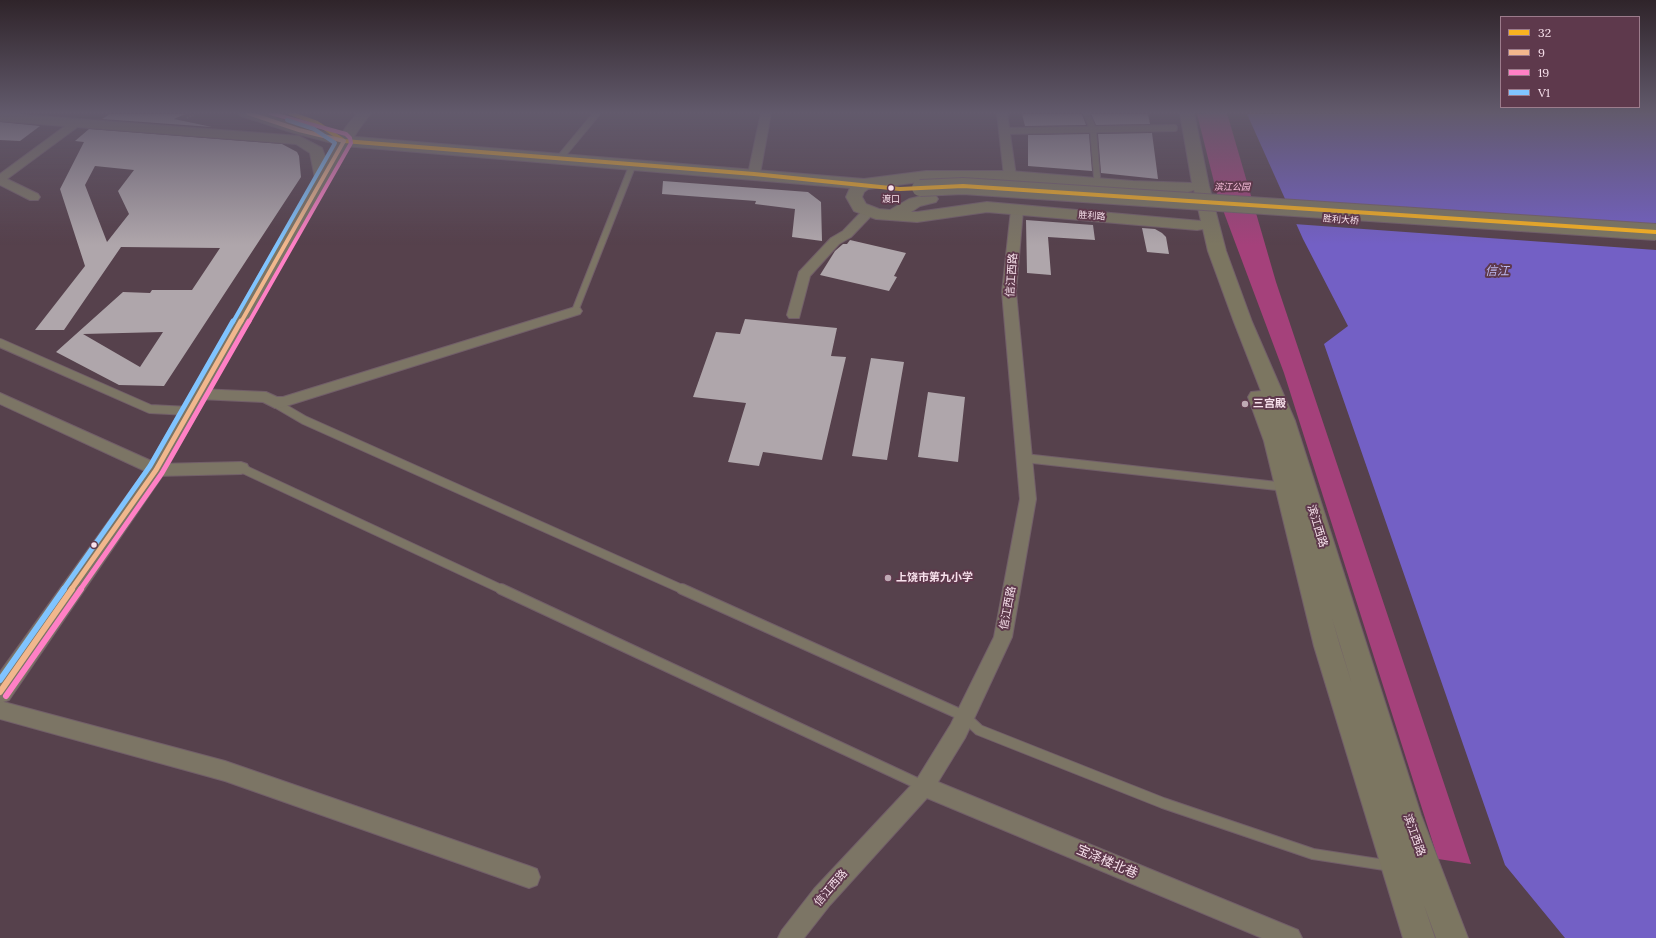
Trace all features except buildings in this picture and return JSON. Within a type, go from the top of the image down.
[{"type":"main road","points":[[532,157],[865,184],[925,194]]},
{"type":"main road","name":"滨江西路","points":[[1183,157],[1188,187],[1197,225],[1227,316],[1275,441],[1327,646],[1419,938]]},
{"type":"main road","name":"滨江西路","points":[[1191,157],[1201,186],[1217,251],[1243,322],[1284,421],[1406,816],[1452,938]]},
{"type":"main road","points":[[854,197],[857,189],[865,184],[926,176],[1010,176],[1052,182],[1123,187],[1188,187]]},
{"type":"main road","points":[[802,179],[841,190],[854,197],[860,207],[869,210]]},
{"type":"main road","name":"胜利大桥","points":[[925,194],[963,186],[1656,232]]},
{"type":"main road","points":[[1123,187],[1147,193],[1154,198],[1158,207],[1157,214],[1137,218]]},
{"type":"main road","points":[[894,215],[916,202],[925,194]]},
{"type":"main road","name":"胜利大桥","points":[[925,194],[971,195],[1656,241]]},
{"type":"main road","name":"胜利路","points":[[869,210],[876,214],[917,218],[986,207],[1017,210],[1061,211],[1197,225]]},
{"type":"street","points":[[30,157],[0,179],[34,197]]},
{"type":"street","points":[[318,157],[323,180]]},
{"type":"street","points":[[0,692],[156,470],[336,157]]},
{"type":"street","points":[[754,174],[757,157]]},
{"type":"street","points":[[1007,157],[1010,176]]},
{"type":"street","points":[[794,314],[804,275],[835,241],[847,234],[869,210]]},
{"type":"street","name":"信江西路","points":[[790,938],[822,897],[924,786],[961,724],[1003,637],[1028,499],[1010,292],[1017,210]]},
{"type":"street","points":[[199,394],[266,397],[275,403],[367,377],[575,311]]},
{"type":"street","points":[[0,398],[156,470],[241,468]]},
{"type":"street","points":[[0,710],[225,770],[529,877]]},
{"type":"street","name":"宝泽楼北巷","points":[[924,786],[1290,938]]},
{"type":"lane","points":[[1095,157],[1097,177]]},
{"type":"lane","points":[[575,311],[633,164]]},
{"type":"lane","points":[[0,343],[150,409],[190,411]]},
{"type":"lane","points":[[275,403],[304,420],[961,724],[1163,803],[1313,854],[1396,867]]},
{"type":"lane","points":[[1024,458],[1287,487]]},
{"type":"lane","points":[[241,468],[924,786]]},
{"type":"green space","name":"滨江公园","points":[[1208,157],[1240,157],[1276,282],[1471,864],[1438,859],[1284,373],[1217,194]]},
{"type":"water","name":"信江","points":[[1266,157],[1656,157],[1656,938],[1565,938],[1505,865],[1324,344],[1348,326],[1303,239]]},
{"type":"pier","points":[[1283,201],[1656,225],[1656,250],[1294,224]]},
{"type":"transit line","name":"V1","points":[[0,680],[150,466],[327,157]]},
{"type":"transit line","name":"9","points":[[0,692],[156,470],[335,157]]},
{"type":"transit line","name":"19","points":[[6,696],[162,473],[343,157]]},
{"type":"transit line","name":"32","points":[[540,157],[754,174],[900,189],[963,186],[1656,232]]},
{"type":"place","name":"渡口","points":[[891,188]]},
{"type":"place","name":"三宫殿","points":[[1245,404]]},
{"type":"place","name":"上饶市第九小学","points":[[888,578]]}]
